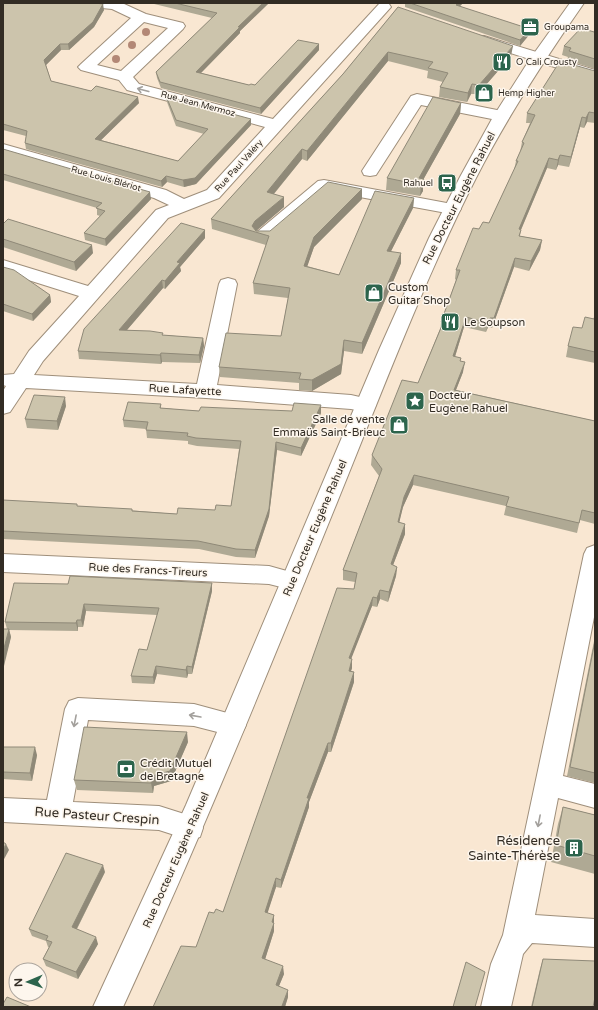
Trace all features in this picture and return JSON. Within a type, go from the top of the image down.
[{"type":"street","points":[[86,3],[115,5],[141,17],[178,26],[124,77]]},
{"type":"street","name":"Rue Docteur Eugène Rahuel","points":[[108,1007],[190,828],[414,290],[452,209],[502,116],[538,57],[577,3]]},
{"type":"street","name":"Rue Paul Valéry","points":[[3,407],[12,380],[36,356],[90,293],[162,214],[213,194],[385,7]]},
{"type":"street","name":"Rue Jean Mermoz","points":[[141,17],[86,67],[124,77],[133,87],[276,125]]},
{"type":"street","points":[[470,36],[595,75]]},
{"type":"street","points":[[370,171],[417,99],[502,116]]},
{"type":"street","name":"Rue Louis Blériot","points":[[3,150],[160,194],[184,206]]},
{"type":"street","points":[[263,236],[324,185],[452,209]]},
{"type":"street","points":[[3,266],[90,293]]},
{"type":"street","points":[[206,391],[228,284]]},
{"type":"street","name":"Rue Lafayette","points":[[12,380],[206,391],[351,402],[366,405]]},
{"type":"street","points":[[496,1007],[511,947],[517,936],[547,783],[595,554]]},
{"type":"street","name":"Rue des Francs-Tireurs","points":[[3,563],[269,575],[293,581]]},
{"type":"street","points":[[58,813],[78,709],[194,715],[233,726]]},
{"type":"street","points":[[547,783],[595,796]]},
{"type":"street","name":"Rue Pasteur Crespin","points":[[3,810],[159,818],[190,828]]},
{"type":"street","points":[[517,936],[528,929],[595,933]]},
{"type":"building","points":[[3,3],[103,4],[93,22],[68,44],[60,44],[44,60],[51,81],[91,91],[96,86],[138,97],[95,139],[178,161],[208,129],[176,120],[166,96],[251,119],[195,178],[183,180],[166,176],[161,181],[25,143],[27,131],[3,124]]},
{"type":"building","points":[[175,3],[263,3],[238,27],[240,27],[196,72],[249,85],[255,85],[298,40],[319,44],[260,108],[160,82],[156,72],[217,13]]},
{"type":"building","points":[[410,3],[458,3],[456,5],[530,29],[520,40]]},
{"type":"building","points":[[398,7],[513,46],[479,85],[472,84],[468,93],[440,87],[448,73],[428,68],[433,62],[388,52],[307,151],[302,149],[267,192],[284,197],[255,221],[252,226],[256,231],[270,231],[328,182],[362,189],[314,237],[304,266],[339,275],[375,191],[414,198],[387,251],[401,253],[362,343],[344,340],[341,364],[312,380],[299,379],[301,373],[219,367],[226,333],[281,336],[290,288],[253,283],[269,236],[211,219],[343,74]]},
{"type":"building","points":[[581,28],[594,32],[595,30],[595,59],[569,51],[571,48],[564,46]]},
{"type":"building","points":[[560,61],[595,71],[595,113],[589,112],[586,118],[582,117],[571,157],[560,155],[558,160],[549,158],[519,229],[521,230],[519,236],[542,240],[531,261],[515,258],[494,318],[490,318],[488,323],[466,317],[453,356],[461,358],[460,361],[465,362],[454,390],[595,421],[595,513],[582,510],[579,523],[506,506],[509,497],[414,475],[404,497],[398,522],[405,524],[391,564],[397,567],[389,592],[380,590],[377,598],[373,597],[349,658],[352,659],[349,671],[354,672],[331,743],[328,743],[307,798],[309,798],[281,880],[276,878],[265,912],[274,915],[272,922],[274,923],[262,958],[283,966],[276,985],[288,990],[282,1006],[287,1007],[153,1007],[181,946],[196,947],[209,912],[214,913],[216,909],[223,912],[337,588],[354,589],[357,573],[343,570],[382,469],[372,455],[402,380],[418,383],[443,323],[441,322],[460,270],[456,270],[473,228],[479,229],[483,222],[489,223],[518,161],[516,161],[524,143],[522,142],[535,115],[527,113]]},
{"type":"building","points":[[433,97],[461,103],[419,178],[424,179],[421,185],[387,178]]},
{"type":"building","points":[[3,149],[150,192],[105,239],[84,233],[105,211],[96,208],[102,203],[3,174]]},
{"type":"building","points":[[8,219],[92,245],[74,262],[3,239],[3,224]]},
{"type":"building","points":[[181,223],[205,230],[177,262],[180,263],[165,281],[162,280],[119,330],[150,331],[163,333],[162,335],[203,338],[199,355],[161,353],[160,355],[78,351],[84,329]]},
{"type":"building","points":[[3,267],[14,270],[50,295],[32,314],[3,304]]},
{"type":"building","points":[[595,315],[595,352],[568,346],[573,327],[582,328],[585,317],[594,319]]},
{"type":"building","points":[[34,395],[65,397],[57,421],[25,419]]},
{"type":"building","points":[[128,402],[161,404],[160,408],[199,411],[201,407],[292,411],[294,403],[321,405],[301,448],[276,442],[269,509],[255,550],[236,549],[198,541],[3,531],[3,500],[77,504],[77,506],[132,509],[132,511],[177,514],[178,508],[215,510],[216,505],[231,506],[241,441],[196,438],[187,436],[188,433],[146,430],[148,422],[123,420]]},
{"type":"building","points":[[70,576],[212,583],[192,667],[187,666],[186,670],[156,666],[153,677],[131,676],[139,649],[147,650],[159,608],[84,604],[81,620],[77,620],[76,623],[5,622],[14,583],[68,584]]},
{"type":"building","points":[[3,629],[9,629],[3,652]]},
{"type":"building","points":[[595,641],[595,773],[570,767]]},
{"type":"building","points":[[84,727],[187,732],[170,771],[152,776],[151,783],[74,780]]},
{"type":"building","points":[[3,747],[35,747],[30,773],[3,772]]},
{"type":"building","points":[[563,807],[595,815],[595,856],[556,845]]},
{"type":"building","points":[[3,842],[6,844],[3,850]]},
{"type":"building","points":[[66,853],[103,865],[72,927],[96,937],[76,972],[43,959],[52,942],[46,940],[48,936],[29,929]]},
{"type":"building","points":[[543,959],[595,961],[595,997],[593,1007],[532,1007]]},
{"type":"building","points":[[466,962],[485,972],[475,1007],[453,1007]]},
{"type":"building","points":[[7,997],[8,1002],[19,1002],[31,1007],[3,1007]]},
{"type":"place","name":"Groupama","points":[[530,27]]},
{"type":"place","name":"O Cali Crousty","points":[[502,62]]},
{"type":"place","name":"Hemp Higher","points":[[484,93]]},
{"type":"place","name":"Rahuel","points":[[447,183]]},
{"type":"place","name":"Custom Guitar Shop","points":[[374,293]]},
{"type":"place","name":"Le Soupson","points":[[450,322]]},
{"type":"place","name":"Docteur Eugène Rahuel","points":[[415,401]]},
{"type":"place","name":"Salle de vente Emmaüs Saint-Brieuc","points":[[399,425]]},
{"type":"place","name":"Crédit Mutuel de Bretagne","points":[[126,769]]},
{"type":"place","name":"Résidence Sainte-Thérèse","points":[[574,848]]}]
